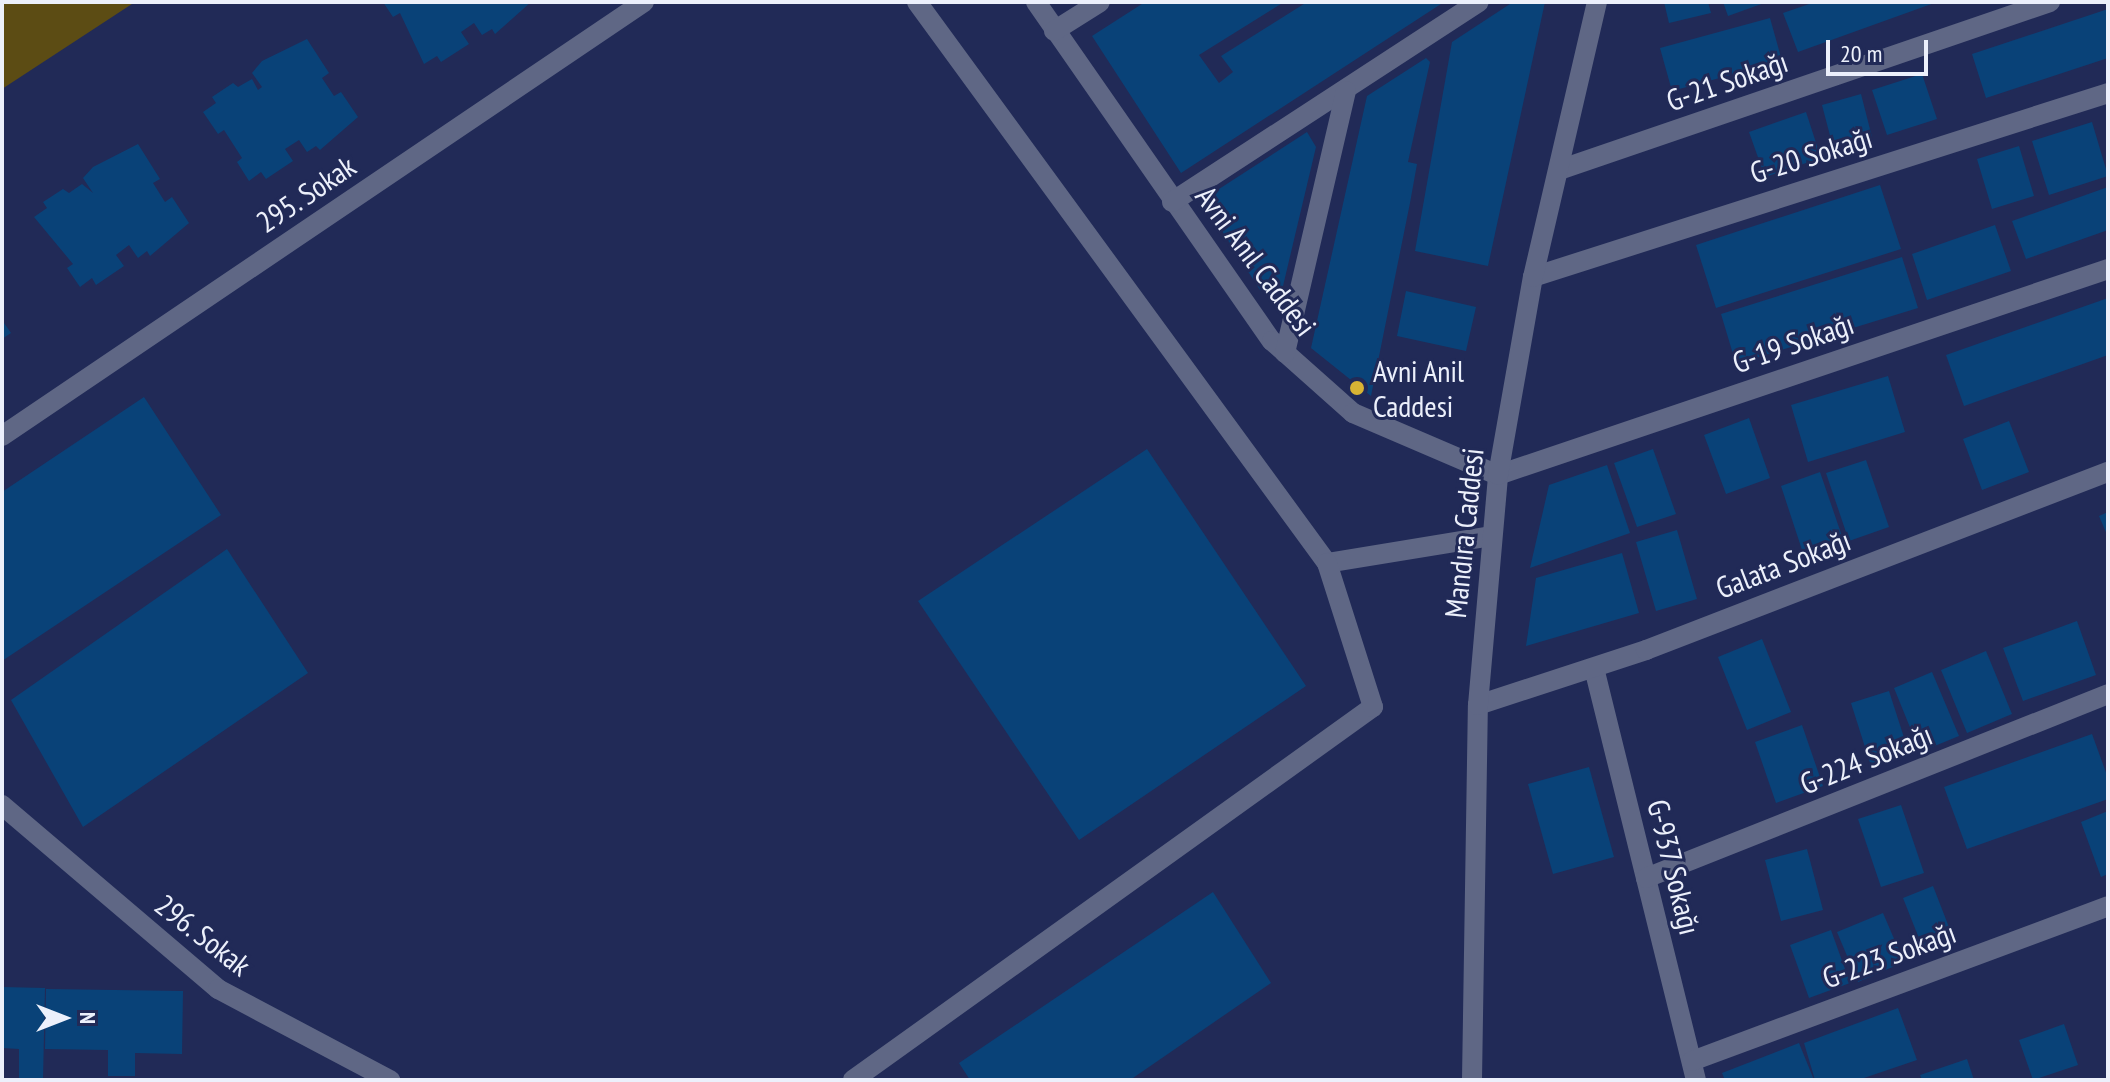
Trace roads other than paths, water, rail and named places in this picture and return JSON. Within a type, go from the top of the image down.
[{"type":"street","name":"295. Sokak","points":[[2,436],[644,2]]},
{"type":"street","points":[[853,1080],[1373,707],[1327,563],[917,2]]},
{"type":"street","name":"Avni Anıl Caddesi","points":[[1036,2],[1172,202],[1285,353],[1353,413],[1498,475]]},
{"type":"street","points":[[1054,31],[1100,2]]},
{"type":"street","points":[[1172,202],[1479,2]]},
{"type":"street","name":"Mandıra Caddesi","points":[[1472,1080],[1478,705],[1498,475],[1533,277],[1597,2]]},
{"type":"street","name":"G-21 Sokağı","points":[[1559,170],[2050,2]]},
{"type":"street","points":[[1285,353],[1346,91]]},
{"type":"street","name":"G-20 Sokağı","points":[[1533,277],[2108,93]]},
{"type":"street","name":"G-19 Sokağı","points":[[1498,475],[2108,269]]},
{"type":"street","name":"Galata Sokağı","points":[[1478,705],[1594,668],[2108,472]]},
{"type":"street","points":[[1327,563],[1491,536]]},
{"type":"street","name":"G-937 Sokağı","points":[[1594,668],[1694,1070]]},
{"type":"street","name":"G-224 Sokağı","points":[[1646,878],[2108,694]]},
{"type":"street","name":"296. Sokak","points":[[2,805],[218,989],[390,1080]]},
{"type":"street","name":"G-223 Sokağı","points":[[1694,1070],[2108,906]]},
{"type":"place","name":"Avni Anil Caddesi","points":[[1357,388]]}]
